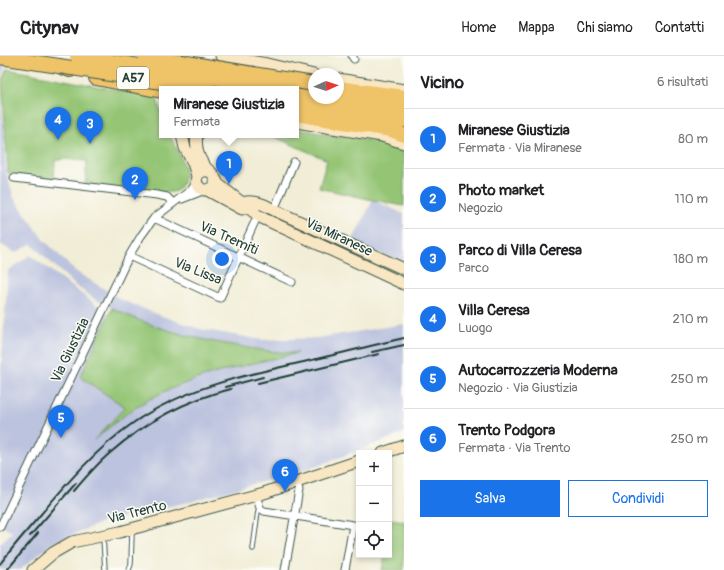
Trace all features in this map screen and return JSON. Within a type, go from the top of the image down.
[{"type":"highway","name":"A57","points":[[77,56],[265,86]]},
{"type":"highway","name":"A57","points":[[127,56],[181,62],[308,83]]},
{"type":"highway","name":"A57","points":[[0,57],[188,86]]},
{"type":"highway","name":"A57","points":[[59,66],[100,79],[159,90]]},
{"type":"highway","points":[[344,89],[404,97]]},
{"type":"highway","points":[[344,99],[404,109]]},
{"type":"highway","points":[[299,103],[404,120]]},
{"type":"highway","points":[[299,114],[391,130],[404,135]]},
{"type":"street","points":[[178,86],[177,81],[180,63],[179,56]]},
{"type":"street","points":[[221,56],[244,58],[308,73]]},
{"type":"street","points":[[160,57],[159,64],[163,70],[168,86]]},
{"type":"street","points":[[163,70],[171,73],[179,68]]},
{"type":"street","points":[[344,80],[404,90]]},
{"type":"street","points":[[299,122],[382,136],[404,143]]},
{"type":"street","points":[[183,138],[185,148],[193,163],[196,179],[199,188],[207,191],[214,186],[213,176],[201,172],[196,179]]},
{"type":"street","name":"Via Miranese","points":[[196,138],[198,153],[218,184],[257,213],[401,282]]},
{"type":"street","points":[[274,210],[294,162]]},
{"type":"street","points":[[14,178],[157,195],[167,197],[175,202]]},
{"type":"street","name":"Via Giustizia","points":[[1,525],[129,256],[154,218],[192,189],[196,179]]},
{"type":"street","name":"Via Giustizia","points":[[175,202],[207,191]]},
{"type":"street","name":"Via Miranese","points":[[207,191],[248,213],[257,213]]},
{"type":"street","points":[[242,202],[245,203],[251,201],[263,204],[404,269]]},
{"type":"street","points":[[257,213],[274,210]]},
{"type":"street","name":"Via Lissa","points":[[129,256],[220,298],[240,257],[257,213]]},
{"type":"street","name":"Via Tremiti","points":[[154,218],[292,282]]},
{"type":"street","points":[[392,450],[404,446]]},
{"type":"street","name":"Via Trento","points":[[33,570],[53,553],[72,542],[132,529],[256,495],[297,483],[356,462]]},
{"type":"street","points":[[284,570],[295,515],[299,488],[297,483]]},
{"type":"street","points":[[256,495],[260,508],[264,510],[353,525],[345,570]]},
{"type":"lane","points":[[195,69],[196,62],[199,59]]},
{"type":"lane","points":[[253,549],[258,511],[260,508]]},
{"type":"lane","points":[[129,570],[131,564],[132,529]]},
{"type":"lane","points":[[103,536],[105,570]]},
{"type":"shaded area","points":[[0,56],[7,56],[6,65],[0,80]]},
{"type":"shaded area","points":[[0,80],[6,172],[14,198],[44,240],[75,271],[122,300],[159,315],[200,329],[263,340],[318,338],[404,324],[404,433],[309,469],[193,501],[105,521],[51,544],[20,570],[0,570],[0,544],[12,532],[0,525],[0,384],[8,271],[30,255],[108,314],[80,377],[125,407],[95,438],[135,408],[148,400],[180,385],[222,371],[296,354],[266,351],[211,342],[131,318],[96,300],[76,286],[31,244],[15,253],[0,244]]},
{"type":"shaded area","points":[[373,200],[404,214],[404,265],[352,241]]},
{"type":"green space","points":[[7,69],[156,96],[159,106],[159,138],[171,138],[184,166],[185,172],[183,183],[179,189],[170,192],[132,190],[85,184],[87,161],[63,159],[55,161],[54,179],[10,175],[8,172],[2,80]]},
{"type":"green space","points":[[299,129],[400,145],[404,148],[404,206],[319,188],[327,160],[277,138],[299,138]]},
{"type":"green space","points":[[112,308],[158,327],[189,336],[260,350],[298,353],[202,377],[166,391],[134,409],[94,440],[125,407],[80,377]]},
{"type":"green space","points":[[392,519],[404,521],[404,570],[382,570],[384,558],[392,558]]},
{"type":"railway","points":[[0,564],[18,541],[82,468],[119,433],[153,410],[197,390],[243,376],[404,338]]},
{"type":"railway","points":[[372,352],[404,345]]},
{"type":"railway","points":[[258,383],[379,354]]},
{"type":"railway","points":[[225,387],[263,377]]},
{"type":"railway","points":[[74,491],[105,457],[151,422],[198,399],[231,389]]},
{"type":"railway","points":[[30,536],[76,483]]},
{"type":"railway","points":[[7,570],[38,533]]},
{"type":"place","name":"Villa Ceresa","points":[[58,140]]},
{"type":"place","name":"Parco di Villa Ceresa","points":[[90,144]]},
{"type":"place","name":"Miranese Giustizia","points":[[229,184]]},
{"type":"place","name":"Photo market","points":[[135,200]]},
{"type":"place","name":"Autocarrozzeria Moderna","points":[[61,438]]},
{"type":"place","name":"Trento Podgora","points":[[285,492]]}]
